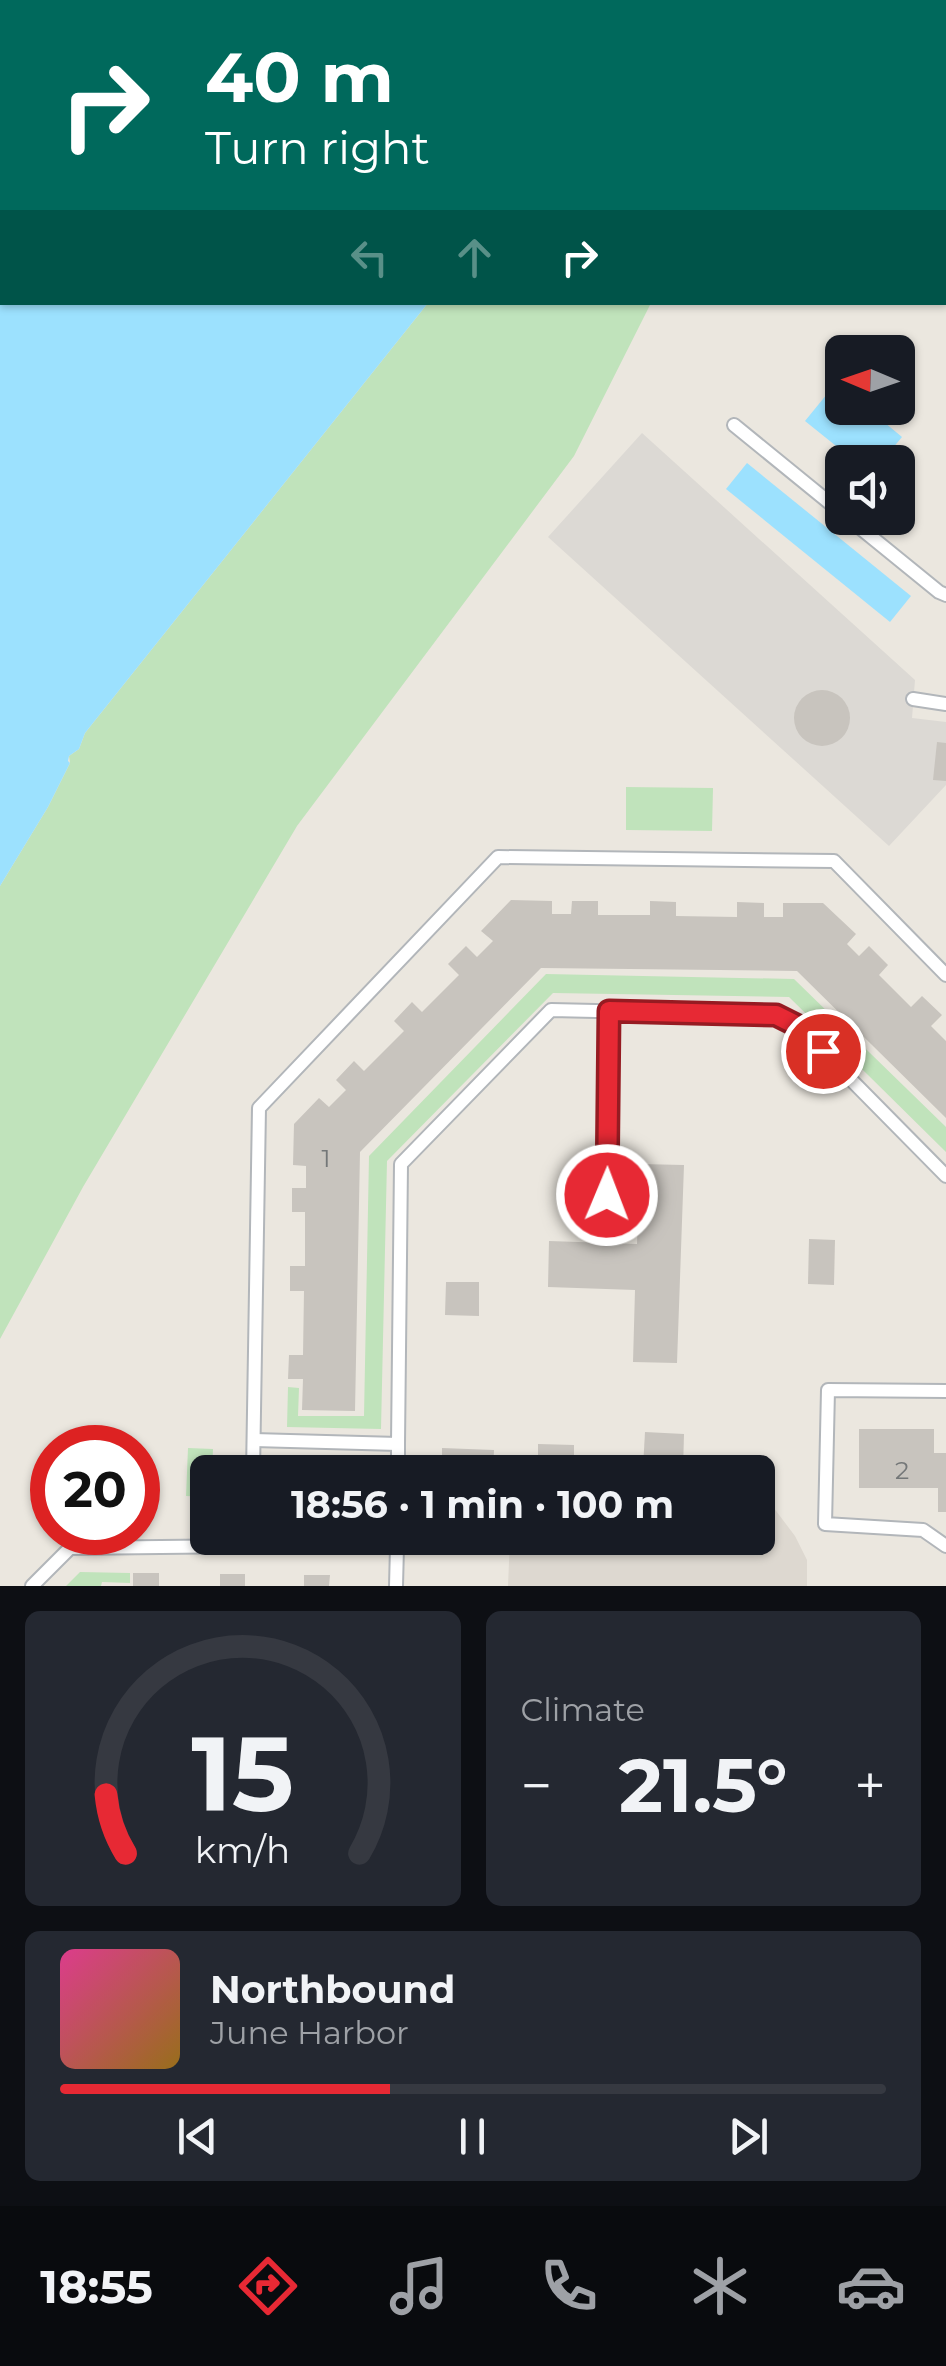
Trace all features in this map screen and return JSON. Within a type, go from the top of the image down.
[{"type":"lane","points":[[734,425],[825,499]]},
{"type":"lane","points":[[869,535],[946,594]]},
{"type":"lane","points":[[913,700],[946,704]]},
{"type":"lane","points":[[254,1455],[259,1108],[498,856],[834,861],[946,975]]},
{"type":"lane","points":[[398,1455],[401,1164],[551,1010],[776,1015],[798,1026],[946,1176]]},
{"type":"lane","points":[[607,1195],[609,1011]]},
{"type":"lane","points":[[946,1391],[828,1390],[825,1524],[923,1530],[946,1546]]},
{"type":"lane","points":[[254,1440],[398,1444]]},
{"type":"lane","points":[[32,1586],[70,1548],[190,1544]]},
{"type":"lane","points":[[396,1586],[397,1555]]},
{"type":"shaded area","points":[[642,433],[915,680],[912,718],[946,722],[946,785],[889,846],[548,537]]},
{"type":"shaded area","points":[[775,1510],[807,1560],[807,1586],[508,1586],[509,1555],[775,1555]]},
{"type":"green space","points":[[426,305],[650,305],[574,456],[297,826],[83,1187],[0,1339],[0,886],[48,807],[70,763],[69,756],[79,749],[85,733]]},
{"type":"green space","points":[[626,787],[713,788],[712,831],[626,830]]},
{"type":"green space","points":[[546,974],[794,979],[946,1127],[946,1152],[789,997],[553,993],[387,1161],[381,1429],[287,1427],[288,1387],[299,1388],[298,1416],[364,1416],[369,1156]]},
{"type":"green space","points":[[188,1448],[213,1449],[213,1455],[190,1455],[190,1496],[186,1496]]},
{"type":"green space","points":[[80,1572],[130,1573],[130,1583],[66,1586]]},
{"type":"water","points":[[0,305],[426,305],[85,733],[79,749],[69,756],[70,763],[48,807],[0,886]]},
{"type":"water","points":[[825,396],[825,425],[888,425],[902,437],[895,445],[835,445],[805,421]]},
{"type":"water","points":[[747,463],[825,526],[825,535],[836,535],[911,596],[890,622],[726,489]]},
{"type":"building","points":[[822,690],[842,698],[850,718],[842,738],[822,746],[802,738],[794,718],[802,698]]},
{"type":"building","points":[[937,742],[946,743],[946,781],[933,780]]},
{"type":"building","points":[[511,900],[552,901],[552,914],[571,914],[572,901],[598,901],[598,915],[650,915],[650,901],[676,902],[676,916],[737,917],[737,902],[764,903],[764,917],[783,917],[783,903],[823,903],[856,934],[847,944],[859,956],[869,946],[888,965],[879,975],[911,1007],[922,996],[942,1015],[931,1026],[946,1041],[946,1118],[797,971],[541,968],[360,1152],[355,1411],[302,1410],[303,1379],[288,1379],[289,1355],[303,1355],[304,1291],[290,1291],[290,1266],[305,1266],[305,1212],[292,1212],[292,1188],[306,1188],[306,1166],[293,1165],[294,1124],[319,1098],[329,1107],[346,1090],[336,1080],[354,1061],[364,1071],[404,1031],[394,1021],[412,1002],[422,1012],[459,975],[448,964],[466,946],[477,957],[493,941],[481,931]]},
{"type":"building","points":[[640,1164],[684,1165],[677,1363],[633,1362],[635,1290],[548,1287],[549,1241],[637,1244]]},
{"type":"building","points":[[809,1239],[835,1240],[834,1285],[808,1284]]},
{"type":"building","points":[[446,1282],[479,1282],[479,1316],[445,1315]]},
{"type":"building","points":[[859,1429],[934,1429],[934,1453],[946,1453],[946,1512],[938,1512],[938,1488],[859,1488]]},
{"type":"building","points":[[645,1432],[684,1434],[683,1455],[644,1455]]},
{"type":"building","points":[[538,1444],[574,1445],[574,1455],[538,1455]]},
{"type":"building","points":[[442,1448],[494,1450],[494,1455],[442,1455]]},
{"type":"building","points":[[133,1573],[159,1573],[159,1586],[133,1586]]},
{"type":"building","points":[[220,1574],[245,1574],[245,1586],[220,1586]]},
{"type":"building","points":[[304,1575],[330,1575],[329,1586],[304,1586]]},
{"type":"route","points":[[607,1195],[609,1011],[776,1015],[798,1026],[823,1051]]}]
